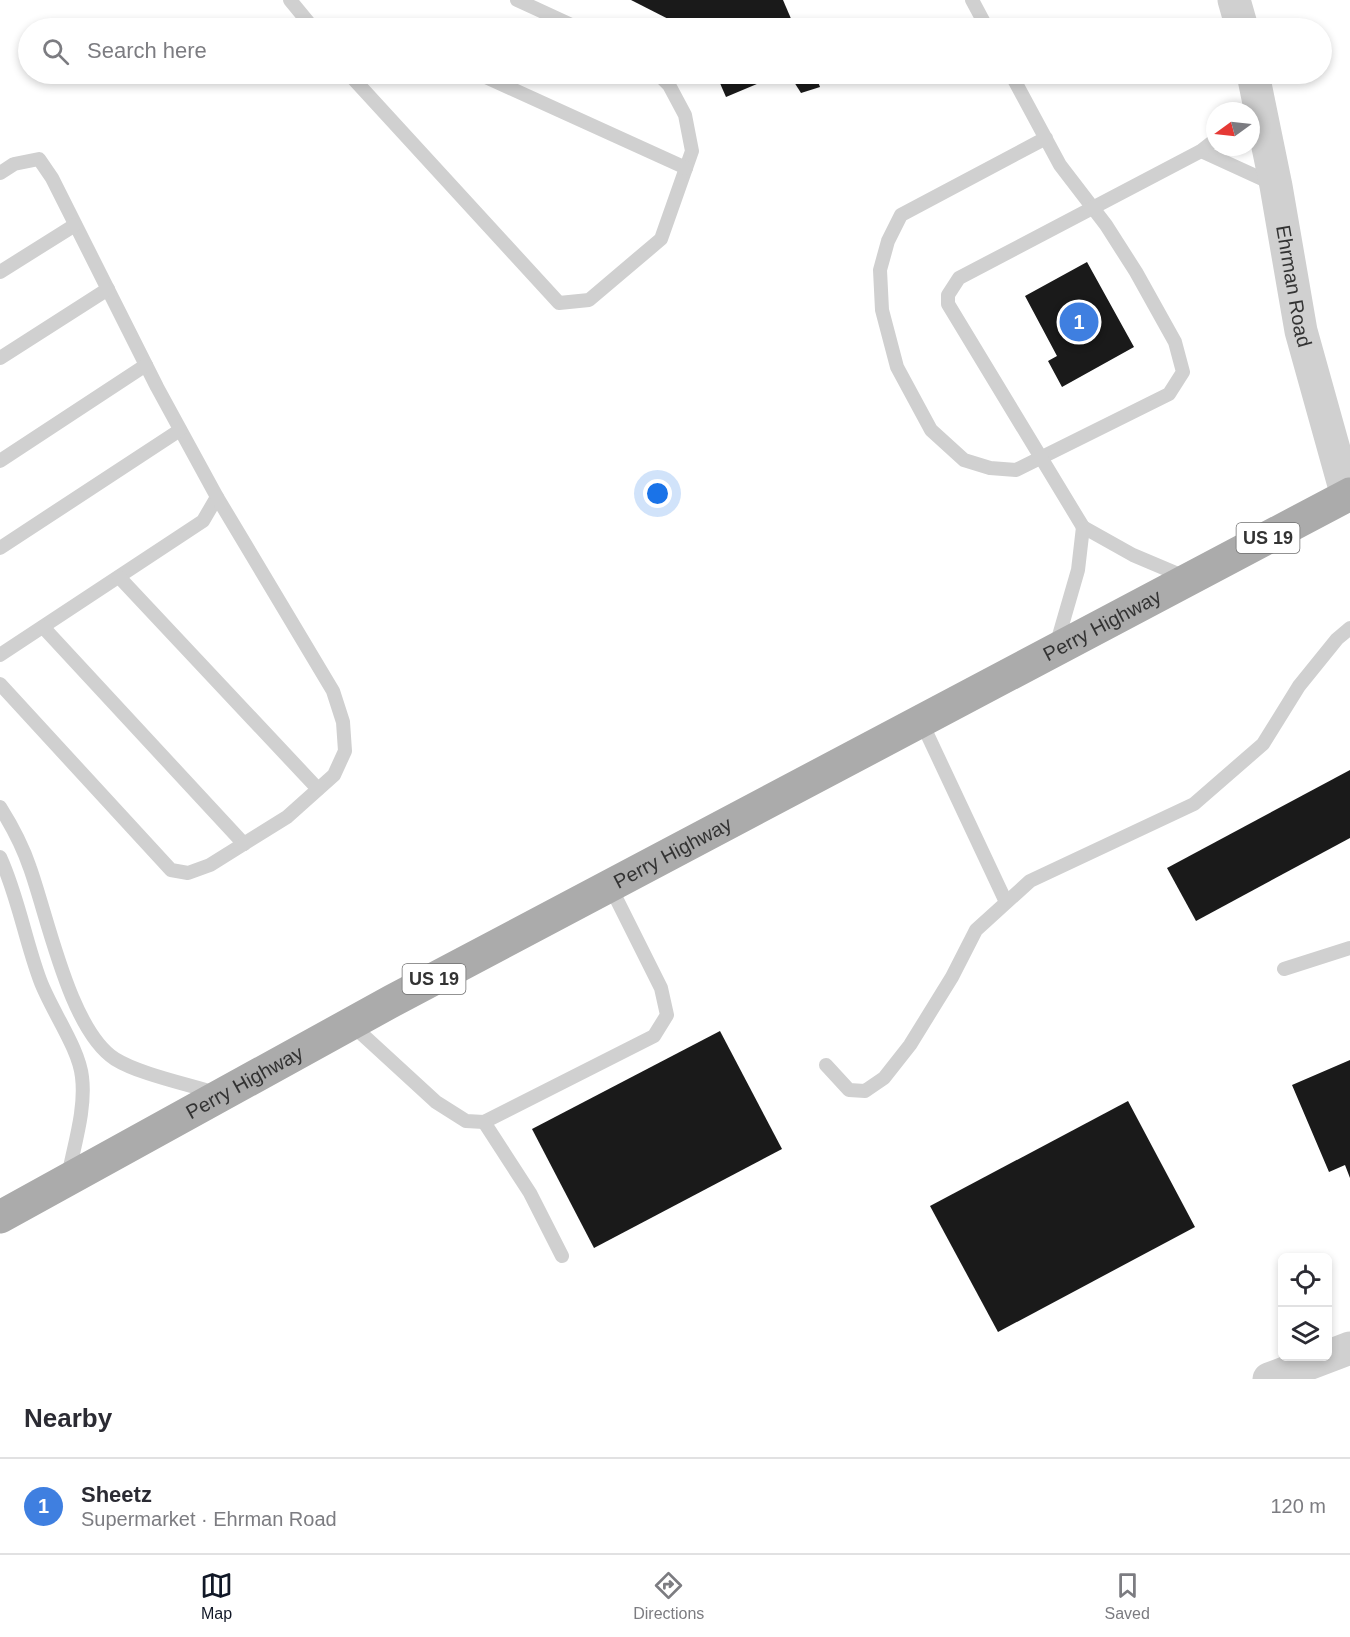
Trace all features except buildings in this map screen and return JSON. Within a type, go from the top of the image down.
[{"type":"main road","name":"Perry Highway","points":[[0,1217],[350,1024],[1189,579],[1349,499]]},
{"type":"street","points":[[1234,0],[1239,18]]},
{"type":"street","name":"Ehrman Road","points":[[1254,96],[1276,186],[1301,331],[1349,499]]},
{"type":"street","points":[[1269,1379],[1350,1348]]},
{"type":"lane","points":[[290,0],[305,18]]},
{"type":"lane","points":[[517,0],[556,18]]},
{"type":"lane","points":[[972,0],[982,18]]},
{"type":"lane","points":[[362,84],[559,303],[589,300],[661,239],[692,151],[685,115],[667,84]]},
{"type":"lane","points":[[501,84],[686,168]]},
{"type":"lane","points":[[1016,84],[1046,138],[1060,165],[1092,207],[1142,282],[1175,342],[1183,372],[1169,394],[1042,458],[1016,470],[990,468],[964,460],[931,430],[897,366],[882,310],[879,270],[888,241],[901,215],[1046,138]]},
{"type":"lane","points":[[1189,579],[1132,555],[1083,527],[948,304],[948,295],[959,278],[1206,147]]},
{"type":"lane","points":[[1201,151],[1276,186]]},
{"type":"lane","points":[[0,173],[14,164],[39,159],[52,178],[180,430],[217,497],[333,691],[343,723],[345,751],[334,775],[287,817],[210,865],[188,873],[171,870],[0,684]]},
{"type":"lane","points":[[0,272],[75,225]]},
{"type":"lane","points":[[0,358],[108,289]]},
{"type":"lane","points":[[0,461],[146,365]]},
{"type":"lane","points":[[0,548],[180,430]]},
{"type":"lane","points":[[0,655],[203,521],[217,497]]},
{"type":"lane","points":[[1055,650],[1078,570],[1083,527]]},
{"type":"lane","points":[[119,577],[318,789]]},
{"type":"lane","points":[[44,627],[244,844]]},
{"type":"lane","points":[[826,1065],[849,1090],[865,1091],[884,1078],[910,1045],[952,977],[976,930],[1030,881],[1194,804],[1263,744],[1299,686],[1337,639],[1350,628]]},
{"type":"lane","points":[[921,721],[1006,902]]},
{"type":"lane","points":[[0,807],[25,853],[55,951],[71,993],[98,1042],[105,1051],[124,1064],[220,1094]]},
{"type":"lane","points":[[0,857],[40,981],[75,1052],[81,1070],[82,1102],[67,1179]]},
{"type":"lane","points":[[350,1024],[436,1102],[466,1121],[484,1122],[654,1036],[667,1015],[661,988],[610,886]]},
{"type":"lane","points":[[1284,969],[1350,948]]},
{"type":"lane","points":[[484,1122],[530,1193],[562,1256]]},
{"type":"place","name":"Sheetz","points":[[1079,322]]}]
